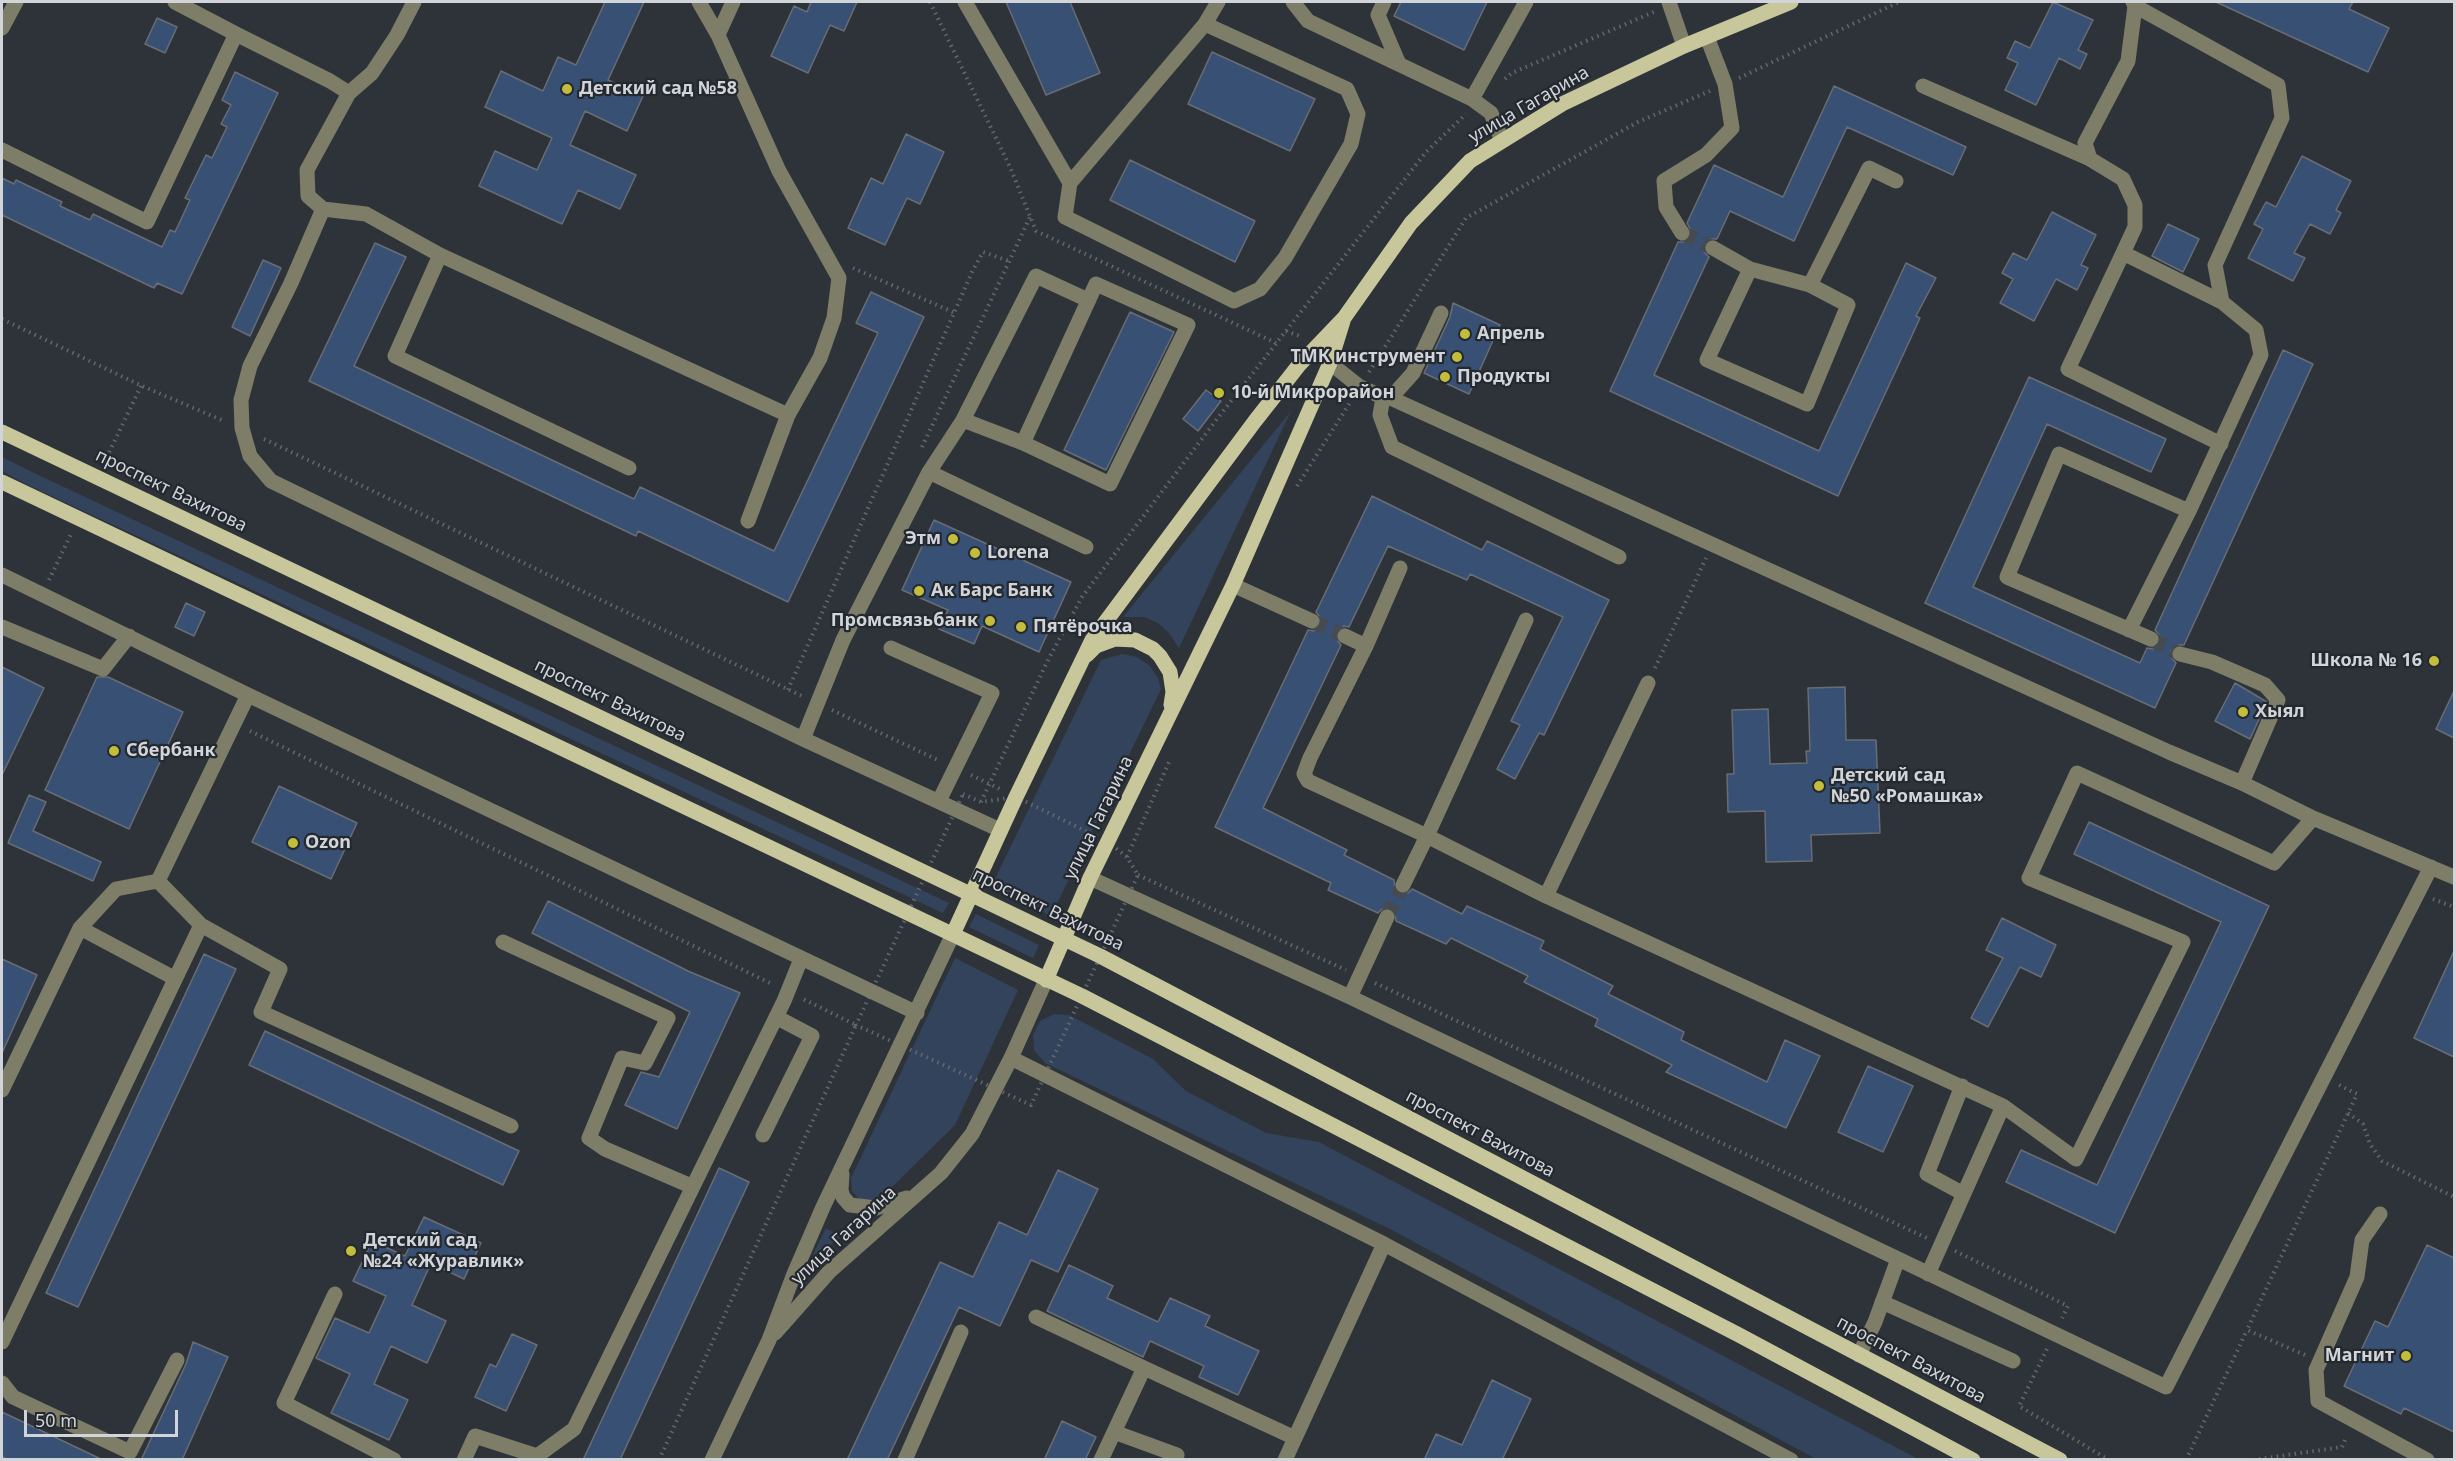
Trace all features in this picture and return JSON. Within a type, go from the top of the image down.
[{"type":"main road","name":"улица Гагарина","points":[[953,934],[1000,830],[1092,640],[1255,421],[1299,365],[1344,318],[1411,223],[1470,161],[1562,104],[1684,46],[1791,2]]},
{"type":"main road","name":"улица Гагарина","points":[[1046,980],[1090,878],[1233,585],[1330,363],[1344,318]]},
{"type":"main road","name":"проспект Вахитова","points":[[2,432],[1100,956],[2060,1460]]},
{"type":"main road","points":[[2,482],[1082,996],[1740,1335],[1973,1460]]},
{"type":"main road","points":[[1075,672],[1090,652],[1106,642],[1125,639],[1144,644],[1160,656],[1170,672],[1173,692],[1170,716]]},
{"type":"street","points":[[2,28],[15,2]]},
{"type":"street","points":[[175,2],[330,81],[349,93]]},
{"type":"street","points":[[414,2],[398,35],[372,73],[349,93],[307,170],[308,196],[323,209],[366,214],[440,255],[788,415]]},
{"type":"street","points":[[699,2],[718,35],[780,171],[839,278],[834,318],[820,358],[788,415],[748,521]]},
{"type":"street","points":[[718,35],[733,2]]},
{"type":"street","points":[[965,2],[1070,183]]},
{"type":"street","points":[[1205,24],[1347,89],[1358,114],[1351,144],[1285,258],[1260,289],[1234,301],[1065,217],[1070,183],[1205,24],[1218,2]]},
{"type":"street","points":[[1293,2],[1308,21],[1472,99],[1491,113],[1502,141]]},
{"type":"street","points":[[1384,2],[1378,15],[1399,64]]},
{"type":"street","points":[[1472,99],[1526,2]]},
{"type":"street","points":[[1669,2],[1684,46]]},
{"type":"street","points":[[2090,159],[2085,143],[2128,61],[2134,4],[2278,85],[2282,118],[2215,265],[2222,302]]},
{"type":"street","points":[[2,150],[147,222],[236,34]]},
{"type":"street","points":[[1682,233],[1666,207],[1664,182],[1706,154],[1732,128],[1725,84],[1707,37]]},
{"type":"street","points":[[1923,86],[2090,159],[2122,179],[2135,205],[2135,227],[2068,369],[2221,444]]},
{"type":"street","points":[[1810,285],[1869,168],[1896,182]]},
{"type":"street","points":[[323,209],[291,283],[250,366],[241,400],[242,428],[250,456],[271,481],[803,739],[1000,830]]},
{"type":"street","points":[[1713,248],[1750,269],[1810,285],[1848,305],[1807,404],[1707,360],[1750,269]]},
{"type":"street","points":[[2122,253],[2222,302],[2256,330],[2261,354],[2189,511],[2129,630]]},
{"type":"street","points":[[440,255],[394,356],[629,468]]},
{"type":"street","points":[[803,739],[843,640],[929,472],[963,420],[1036,276],[1088,300]]},
{"type":"street","points":[[963,420],[1023,443],[1110,484],[1188,325],[1096,284],[1023,443]]},
{"type":"street","points":[[1385,397],[1396,392],[1413,374],[1441,313]]},
{"type":"street","points":[[1330,363],[1360,387],[2242,783],[2313,818],[2454,877]]},
{"type":"street","points":[[1385,397],[1380,415],[1392,447],[1619,557]]},
{"type":"street","points":[[2151,639],[2007,577],[2059,454],[2189,511]]},
{"type":"street","points":[[929,472],[1086,547]]},
{"type":"street","points":[[1400,568],[1366,646],[1310,758],[1304,774],[1308,781],[1427,836],[1546,896],[2003,1106],[2076,1159],[2183,942],[2029,878],[2077,773],[2274,863],[2313,818]]},
{"type":"street","points":[[2,575],[248,695],[917,1013]]},
{"type":"street","points":[[1233,585],[1312,621]]},
{"type":"street","points":[[1402,885],[1427,836],[1526,620]]},
{"type":"street","points":[[2,627],[103,669],[129,636]]},
{"type":"street","points":[[1345,636],[1366,646]]},
{"type":"street","points":[[891,648],[992,693],[939,801]]},
{"type":"street","points":[[2180,654],[2212,662],[2265,685],[2278,700],[2242,783]]},
{"type":"street","points":[[1546,896],[1648,683]]},
{"type":"street","points":[[158,881],[248,695]]},
{"type":"street","points":[[1090,878],[1350,997],[2166,1387],[2431,867]]},
{"type":"street","points":[[158,881],[201,925],[280,969],[261,1012],[511,1126]]},
{"type":"street","points":[[2,1090],[80,928],[116,889],[158,881]]},
{"type":"street","points":[[1350,997],[1387,917]]},
{"type":"street","points":[[2,1342],[201,925]]},
{"type":"street","points":[[80,928],[174,978]]},
{"type":"street","name":"улица Гагарина","points":[[712,1460],[769,1340],[794,1274],[843,1165],[953,934]]},
{"type":"street","points":[[503,942],[668,1018],[645,1063],[622,1058],[589,1138],[605,1149],[691,1186]]},
{"type":"street","points":[[464,1460],[475,1436],[537,1456],[574,1429],[691,1186],[776,1017],[801,959]]},
{"type":"street","name":"улица Гагарина","points":[[769,1340],[829,1272],[941,1173],[972,1134],[1011,1058],[1046,980]]},
{"type":"street","points":[[763,1135],[812,1036],[776,1017]]},
{"type":"street","points":[[1011,1058],[1384,1244],[1791,1460]]},
{"type":"street","points":[[1962,1086],[1927,1174],[1962,1193]]},
{"type":"street","points":[[1928,1274],[1962,1193],[2003,1106]]},
{"type":"street","points":[[843,1165],[841,1190],[843,1197],[850,1205],[876,1208],[918,1194]]},
{"type":"street","points":[[2380,1214],[2362,1240],[2356,1277],[2316,1370],[2318,1401],[2427,1460]]},
{"type":"street","points":[[1285,1460],[1384,1244]]},
{"type":"street","points":[[1859,1355],[1875,1322],[1898,1259]]},
{"type":"street","points":[[335,1294],[284,1403],[394,1460]]},
{"type":"street","points":[[1882,1302],[2013,1361]]},
{"type":"street","points":[[1036,1317],[1295,1438]]},
{"type":"street","points":[[904,1460],[961,1332]]},
{"type":"street","points":[[2,1383],[13,1397],[130,1452],[177,1360]]},
{"type":"street","points":[[1101,1460],[1144,1368]]},
{"type":"street","points":[[1114,1432],[1179,1458]]},
{"type":"path","points":[[1292,494],[1466,218],[1638,122],[1725,84],[1899,2]]},
{"type":"path","points":[[788,690],[983,252],[1009,261]]},
{"type":"path","points":[[828,257],[955,313]]},
{"type":"path","points":[[2,319],[142,386],[242,428],[1016,797]]},
{"type":"path","points":[[1648,683],[1713,544]]},
{"type":"path","points":[[234,724],[856,1024],[659,1460]]},
{"type":"path","points":[[1127,857],[1174,751]]},
{"type":"path","points":[[2428,908],[2434,897],[2454,906]]},
{"type":"path","points":[[2186,1460],[2356,1094],[2331,1080]]},
{"type":"path","points":[[2348,1113],[2363,1124],[2370,1144],[2382,1161],[2454,1197]]},
{"type":"path","points":[[2247,1330],[2320,1361]]},
{"type":"path","points":[[2253,1460],[2342,1447],[2354,1420]]},
{"type":"shaded area","points":[[1291,411],[1179,648],[1169,633],[1158,623],[1144,617],[1123,617]]},
{"type":"shaded area","points":[[2,457],[949,903],[943,913],[28,485],[2,471]]},
{"type":"shaded area","points":[[1122,654],[1137,657],[1150,666],[1158,678],[1161,689],[1051,916],[991,887],[1101,660]]},
{"type":"shaded area","points":[[976,914],[1039,945],[1033,958],[969,927]]},
{"type":"shaded area","points":[[955,958],[1018,990],[955,1125],[879,1200],[875,1202],[859,1199],[852,1191],[851,1178]]},
{"type":"shaded area","points":[[1054,1014],[1069,1015],[1153,1059],[1186,1091],[1266,1133],[1319,1142],[1918,1459],[1816,1459],[1392,1230],[1045,1063],[1034,1050],[1033,1035],[1040,1021]]},
{"type":"shaded area","points":[[826,1228],[840,1237],[808,1265]]},
{"type":"building","points":[[605,2],[644,2],[608,80],[643,96],[627,131],[585,111],[570,145],[636,175],[620,209],[578,190],[562,224],[479,186],[495,151],[537,170],[552,138],[485,107],[501,71],[543,91],[558,57],[576,65]]},
{"type":"building","points":[[811,2],[857,2],[844,31],[830,25],[808,73],[771,56],[794,6],[807,12]]},
{"type":"building","points":[[1006,2],[1070,2],[1100,73],[1046,95]]},
{"type":"building","points":[[1401,2],[1487,2],[1464,50],[1394,16]]},
{"type":"building","points":[[2053,2],[2093,20],[2078,50],[2087,54],[2080,69],[2059,58],[2036,105],[2005,90],[2018,63],[2007,58],[2015,41],[2030,48]]},
{"type":"building","points":[[2216,2],[2353,2],[2349,9],[2389,28],[2368,72]]},
{"type":"building","points":[[157,18],[177,27],[165,53],[145,44]]},
{"type":"building","points":[[1212,52],[1315,99],[1290,151],[1188,104]]},
{"type":"building","points":[[235,72],[278,93],[182,294],[157,283],[154,288],[2,215],[2,178],[14,184],[16,180],[62,202],[60,206],[90,220],[93,214],[162,247],[170,230],[175,232],[190,200],[185,198],[206,155],[212,158],[227,127],[221,124],[231,105],[222,100]]},
{"type":"building","points":[[1834,86],[1966,147],[1953,175],[1847,127],[1794,241],[1730,211],[1717,239],[1709,239],[1705,243],[1704,252],[1709,257],[1654,375],[1819,451],[1906,263],[1936,278],[1916,316],[1920,318],[1838,496],[1610,391],[1678,242],[1687,242],[1691,237],[1692,232],[1687,223],[1714,165],[1783,197]]},
{"type":"building","points":[[906,134],[944,152],[920,204],[907,198],[885,245],[848,228],[871,178],[883,184]]},
{"type":"building","points":[[2302,156],[2351,181],[2336,210],[2341,213],[2330,234],[2310,224],[2294,253],[2305,258],[2293,281],[2248,258],[2263,229],[2254,224],[2266,202],[2276,207]]},
{"type":"building","points":[[1130,160],[1255,221],[1235,262],[1110,200]]},
{"type":"building","points":[[2052,212],[2096,235],[2081,265],[2088,268],[2077,290],[2056,279],[2034,321],[2000,303],[2013,279],[2002,273],[2013,253],[2027,260]]},
{"type":"building","points":[[2168,224],[2199,239],[2183,272],[2152,256]]},
{"type":"building","points":[[375,243],[406,257],[354,366],[634,499],[640,487],[774,551],[878,333],[856,323],[871,292],[924,317],[788,602],[638,531],[636,536],[309,381]]},
{"type":"building","points":[[263,260],[281,268],[250,336],[232,327]]},
{"type":"building","name":"ТМК инструмент","points":[[1453,303],[1500,325],[1469,394],[1424,373],[1450,317]]},
{"type":"building","points":[[1130,312],[1174,332],[1106,470],[1064,450]]},
{"type":"building","points":[[2283,350],[2313,364],[2184,645],[2177,645],[2171,651],[2171,657],[2176,663],[2155,708],[1925,603],[2029,377],[2166,439],[2151,472],[2047,424],[1973,587],[2140,663],[2147,648],[2153,649],[2160,643],[2161,637],[2155,630]]},
{"type":"building","points":[[1206,390],[1221,401],[1198,431],[1183,419]]},
{"type":"building","points":[[1372,496],[1482,550],[1487,541],[1609,600],[1544,735],[1539,733],[1515,779],[1497,769],[1520,725],[1511,721],[1563,617],[1470,574],[1467,580],[1388,546],[1349,627],[1344,626],[1337,631],[1335,637],[1341,645],[1263,808],[1347,850],[1344,855],[1394,880],[1395,890],[1399,894],[1408,893],[1412,889],[1462,914],[1467,906],[1544,941],[1540,949],[1613,986],[1608,994],[1684,1032],[1681,1040],[1767,1082],[1785,1040],[1820,1056],[1786,1128],[1666,1072],[1672,1065],[1595,1026],[1598,1019],[1524,982],[1528,976],[1451,938],[1446,944],[1396,921],[1395,912],[1391,908],[1382,909],[1378,913],[1328,890],[1331,883],[1215,827],[1308,630],[1314,631],[1321,626],[1322,620],[1316,612]]},
{"type":"building","points":[[934,520],[1071,582],[1039,652],[982,626],[974,644],[939,629],[948,610],[902,590]]},
{"type":"building","points":[[186,603],[205,612],[194,636],[175,627]]},
{"type":"building","points":[[2,667],[44,688],[2,775]]},
{"type":"building","name":"Сбербанк","points":[[97,677],[108,677],[183,712],[129,829],[45,790]]},
{"type":"building","name":"Хыял","points":[[2235,683],[2267,702],[2250,739],[2215,721]]},
{"type":"building","points":[[1845,687],[1846,740],[1876,740],[1880,833],[1811,835],[1812,861],[1766,862],[1765,811],[1728,812],[1727,774],[1734,774],[1732,710],[1768,709],[1770,764],[1807,763],[1806,751],[1810,751],[1808,688]]},
{"type":"building","points":[[2454,691],[2454,738],[2436,729]]},
{"type":"building","points":[[279,786],[357,823],[331,879],[252,842]]},
{"type":"building","points":[[29,795],[46,802],[33,831],[101,862],[93,881],[8,843]]},
{"type":"building","points":[[2089,822],[2269,906],[2115,1233],[2006,1182],[2021,1150],[2097,1185],[2221,922],[2074,854]]},
{"type":"building","points":[[548,901],[688,971],[740,993],[677,1129],[625,1105],[641,1072],[659,1077],[690,1012],[532,933]]},
{"type":"building","points":[[2002,918],[2056,945],[2041,977],[2020,967],[1988,1027],[1971,1018],[2003,958],[1986,950]]},
{"type":"building","points":[[2454,951],[2454,1057],[2414,1038]]},
{"type":"building","points":[[204,954],[236,969],[78,1307],[46,1293]]},
{"type":"building","points":[[2,959],[37,975],[2,1053]]},
{"type":"building","points":[[265,1031],[519,1151],[503,1185],[249,1065]]},
{"type":"building","points":[[1868,1066],[1913,1086],[1883,1152],[1838,1132]]},
{"type":"building","points":[[719,1168],[749,1182],[620,1460],[583,1460]]},
{"type":"building","points":[[1058,1170],[1098,1189],[1058,1272],[1031,1260],[1000,1326],[959,1307],[887,1460],[847,1460],[940,1262],[973,1277],[999,1222],[1027,1235]]},
{"type":"building","points":[[424,1217],[481,1243],[464,1279],[431,1263],[412,1305],[446,1321],[427,1363],[391,1346],[374,1384],[408,1400],[389,1440],[331,1413],[350,1374],[316,1358],[335,1318],[369,1333],[386,1296],[353,1281],[372,1241],[405,1256]]},
{"type":"building","name":"Магнит","points":[[2427,1245],[2454,1258],[2454,1432],[2404,1408],[2401,1414],[2344,1386],[2375,1321],[2388,1327]]},
{"type":"building","points":[[1069,1265],[1113,1286],[1107,1298],[1158,1322],[1170,1298],[1210,1316],[1205,1326],[1259,1351],[1238,1395],[1199,1377],[1204,1366],[1150,1341],[1143,1357],[1047,1311]]},
{"type":"building","points":[[512,1334],[537,1345],[506,1411],[475,1397],[490,1364],[496,1367]]},
{"type":"building","points":[[193,1342],[228,1357],[182,1460],[141,1460],[186,1364]]},
{"type":"building","points":[[1492,1380],[1531,1399],[1502,1460],[1424,1460],[1436,1434],[1462,1445]]},
{"type":"building","points":[[2,1412],[103,1460],[8,1460],[2,1456]]},
{"type":"building","points":[[1062,1421],[1096,1437],[1085,1460],[1044,1460]]},
{"type":"tunnel","points":[[1682,233],[1713,248]]},
{"type":"tunnel","points":[[1312,621],[1345,636]]},
{"type":"tunnel","points":[[2151,639],[2180,654]]},
{"type":"tunnel","points":[[1387,917],[1403,885]]},
{"type":"place","name":"Детский сад №58","points":[[567,89]]},
{"type":"place","name":"Апрель","points":[[1465,334]]},
{"type":"place","name":"ТМК инструмент","points":[[1457,357]]},
{"type":"place","name":"Продукты","points":[[1445,377]]},
{"type":"place","name":"10-й Микрорайон","points":[[1219,393]]},
{"type":"place","name":"Этм","points":[[953,539]]},
{"type":"place","name":"Lorena","points":[[975,553]]},
{"type":"place","name":"Ак Барс Банк","points":[[919,591]]},
{"type":"place","name":"Промсвязьбанк","points":[[990,621]]},
{"type":"place","name":"Пятёрочка","points":[[1021,627]]},
{"type":"place","name":"Школа № 16","points":[[2434,661]]},
{"type":"place","name":"Хыял","points":[[2243,712]]},
{"type":"place","name":"Сбербанк","points":[[114,751]]},
{"type":"place","name":"Детский сад №50 «Ромашка»","points":[[1819,786]]},
{"type":"place","name":"Ozon","points":[[293,843]]},
{"type":"place","name":"Детский сад №24 «Журавлик»","points":[[351,1251]]},
{"type":"place","name":"Магнит","points":[[2406,1356]]}]
